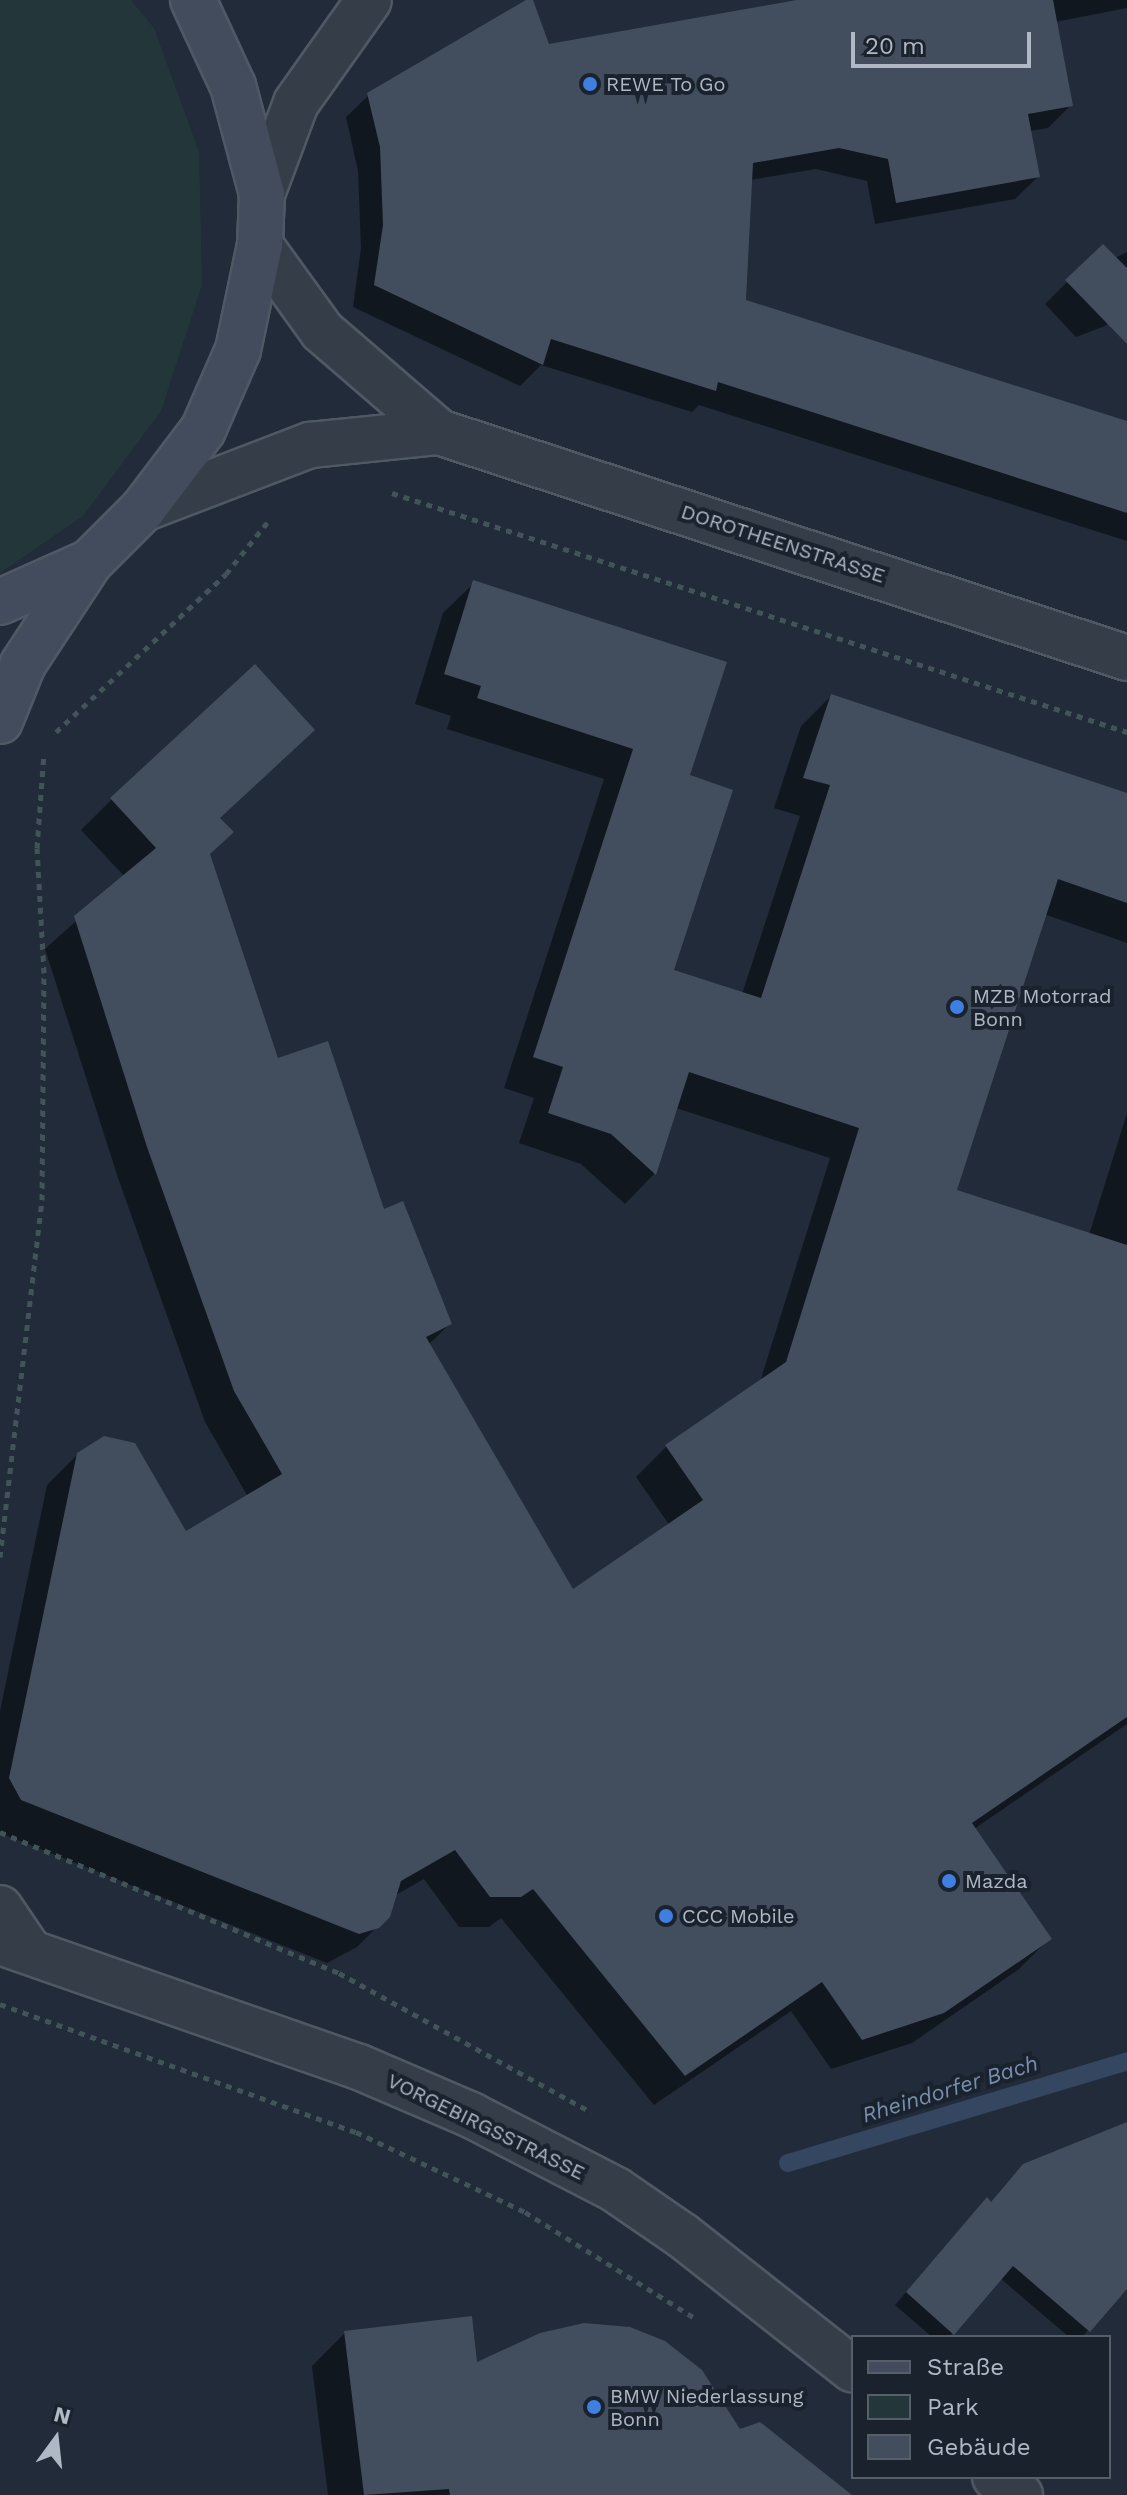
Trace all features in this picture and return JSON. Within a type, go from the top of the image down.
[{"type":"main road","points":[[0,721],[23,664],[90,562],[143,509],[203,430],[238,350],[260,245],[262,194],[233,86],[193,0]]},
{"type":"main road","points":[[0,602],[90,562]]},
{"type":"street","points":[[262,194],[296,103],[369,0]]},
{"type":"street","name":"DOROTHEENSTRASSE","points":[[260,245],[322,331],[439,432],[1127,658]]},
{"type":"street","name":"DOROTHEENSTRASSE","points":[[143,509],[310,445],[439,432]]},
{"type":"street","name":"VORGEBIRGSSTRASSE","points":[[0,1908],[15,1946],[359,2067],[471,2115],[616,2190],[683,2236],[851,2368]]},
{"type":"street","points":[[998,2479],[1020,2495]]},
{"type":"path","points":[[385,490],[1127,732]]},
{"type":"path","points":[[0,1557],[42,1200],[44,973],[37,848],[44,743],[226,574],[275,513]]},
{"type":"path","points":[[0,2004],[356,2132],[525,2212],[701,2322]]},
{"type":"green space","points":[[0,0],[131,0],[154,28],[199,152],[202,285],[161,411],[83,516],[0,573]]},
{"type":"building","points":[[526,0],[533,0],[549,44],[797,0],[1053,0],[1073,106],[1028,114],[1040,177],[896,203],[888,159],[839,148],[753,163],[746,300],[1127,421],[1127,513],[718,382],[716,391],[551,339],[543,365],[374,285],[383,225],[380,147],[367,93]]},
{"type":"building","points":[[1103,244],[1127,268],[1127,344],[1065,280]]},
{"type":"building","points":[[473,580],[727,662],[690,775],[733,790],[674,970],[761,998],[830,785],[803,778],[831,694],[1127,793],[1127,903],[1058,879],[957,1190],[1127,1245],[1127,1717],[972,1823],[1052,1939],[944,2013],[862,2040],[822,1982],[685,2076],[533,1889],[521,1897],[490,1897],[455,1850],[401,1881],[390,1917],[379,1928],[359,1934],[21,1800],[9,1778],[77,1453],[104,1436],[135,1443],[186,1531],[282,1474],[234,1391],[147,1147],[74,916],[156,848],[110,798],[255,664],[315,730],[220,818],[234,832],[210,854],[278,1058],[328,1041],[384,1209],[403,1201],[452,1324],[426,1337],[573,1589],[703,1500],[665,1445],[786,1362],[859,1128],[689,1072],[656,1175],[611,1134],[548,1113],[563,1067],[533,1057],[633,749],[477,698],[481,686],[444,674]]},
{"type":"building","points":[[1127,2122],[1127,2289],[1090,2332],[1013,2266],[954,2335],[906,2292],[987,2197],[991,2202],[1023,2164]]},
{"type":"building","name":"BMW Niederlassung Bonn","points":[[472,2316],[477,2362],[540,2333],[584,2323],[630,2327],[665,2341],[702,2370],[740,2429],[760,2422],[852,2495],[450,2495],[449,2489],[364,2495],[344,2331]]},
{"type":"waterway","name":"Rheindorfer Bach","points":[[788,2163],[1127,2061]]},
{"type":"place","name":"REWE To Go","points":[[590,84]]},
{"type":"place","name":"MZB Motorrad Bonn","points":[[957,1007]]},
{"type":"place","name":"Mazda","points":[[949,1881]]},
{"type":"place","name":"CCC Mobile","points":[[666,1916]]},
{"type":"place","name":"BMW Niederlassung Bonn","points":[[594,2407]]}]
